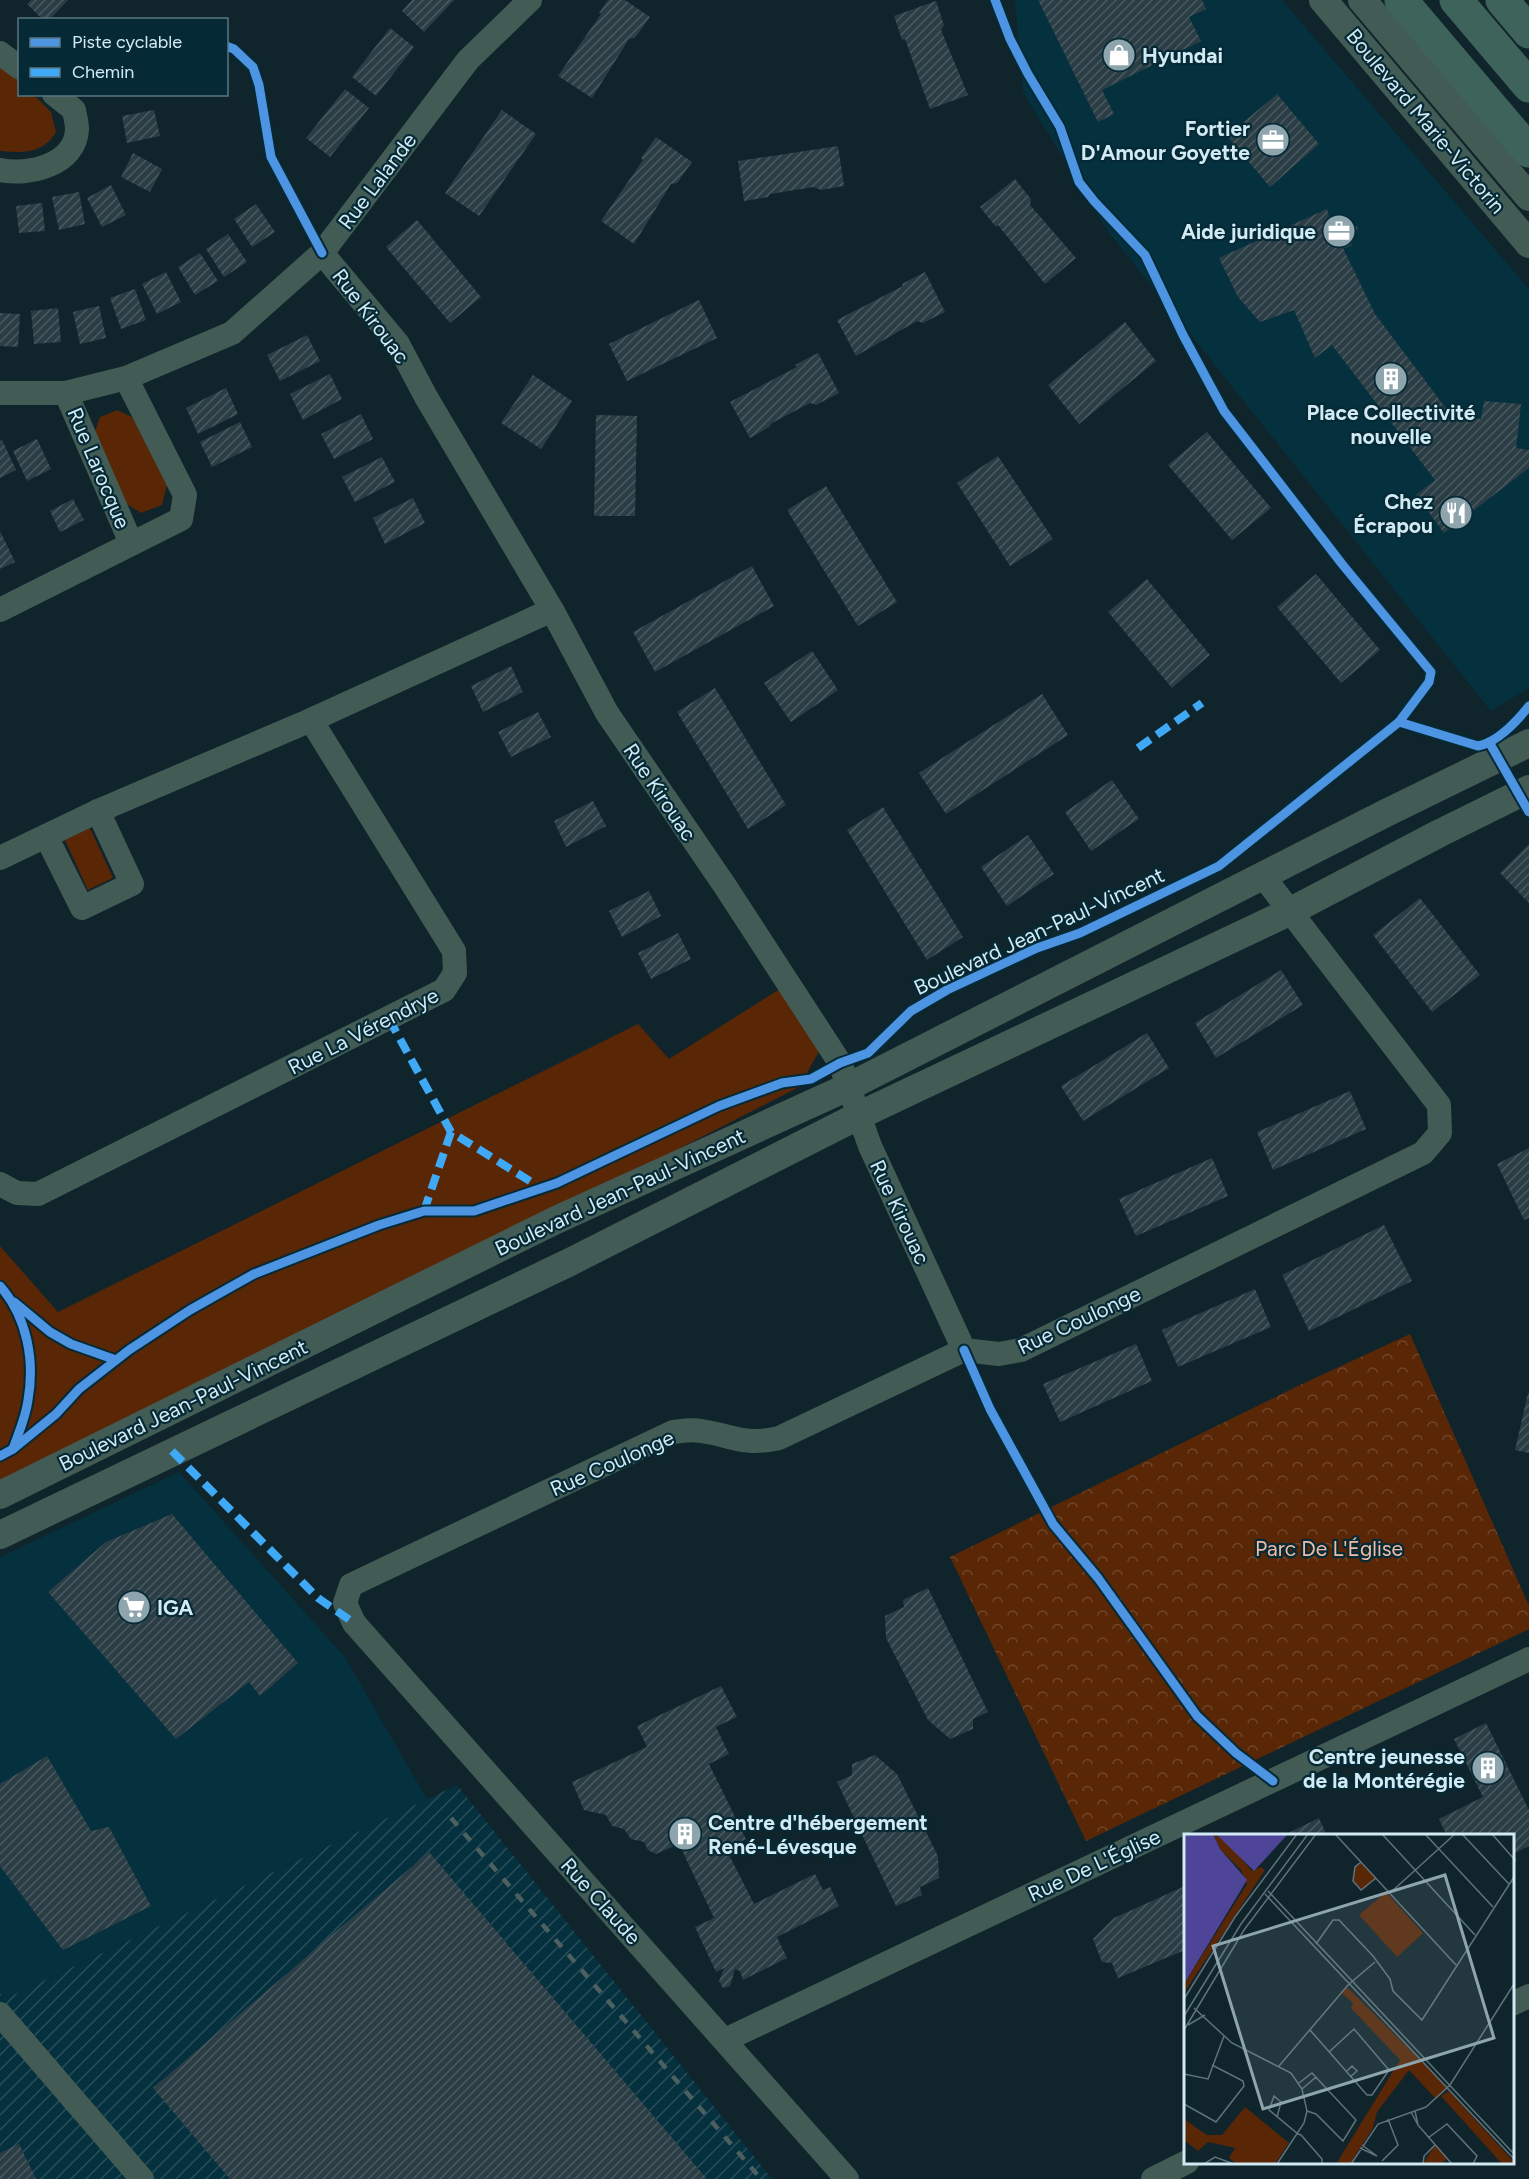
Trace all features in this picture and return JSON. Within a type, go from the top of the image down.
[{"type":"highway","points":[[1401,0],[1529,151]]},
{"type":"highway","points":[[1427,0],[1529,121]]},
{"type":"highway","points":[[1456,0],[1529,86]]},
{"type":"highway","points":[[1502,0],[1529,32]]},
{"type":"street","name":"Rue Lalande","points":[[0,393],[66,393],[126,378],[231,333],[322,253],[468,60],[530,0]]},
{"type":"street","name":"Boulevard Marie-Victorin","points":[[1323,0],[1529,244]]},
{"type":"street","name":"Boulevard Marie-Victorin","points":[[1362,0],[1529,197]]},
{"type":"street","points":[[0,53],[18,66]]},
{"type":"street","points":[[0,170],[13,173],[46,168],[70,150],[77,130],[74,110],[56,96]]},
{"type":"street","name":"Rue Kirouac","points":[[322,253],[398,344],[426,397],[552,610],[607,713],[725,886],[840,1063],[858,1116],[964,1350]]},
{"type":"street","name":"Rue Larocque","points":[[0,610],[181,519],[185,495],[126,378]]},
{"type":"street","name":"Rue Larocque","points":[[66,393],[131,543]]},
{"type":"street","points":[[0,858],[98,811],[311,720],[552,610]]},
{"type":"street","name":"Rue La Vérendrye","points":[[0,1184],[17,1193],[38,1194],[444,990],[455,973],[454,951],[311,720]]},
{"type":"street","name":"Boulevard Jean-Paul-Vincent","points":[[0,1495],[556,1220],[848,1087],[1529,743]]},
{"type":"street","name":"Boulevard Jean-Paul-Vincent","points":[[0,1535],[570,1262],[858,1116],[1289,912],[1529,789]]},
{"type":"street","points":[[46,836],[82,908],[132,884],[98,811]]},
{"type":"street","name":"Rue Coulonge","points":[[354,1623],[345,1603],[351,1585],[673,1432],[699,1430],[741,1441],[759,1443],[779,1438],[964,1350],[999,1354],[1022,1350],[1423,1153],[1440,1133],[1439,1105],[1263,876]]},
{"type":"street","points":[[150,1421],[172,1451]]},
{"type":"street","name":"Rue Claude","points":[[354,1623],[847,2179]]},
{"type":"street","name":"Rue De L'Église","points":[[725,2040],[1528,1664]]},
{"type":"street","points":[[1514,2003],[1529,1996]]},
{"type":"street","points":[[0,2014],[142,2179]]},
{"type":"street","points":[[1153,2179],[1185,2164]]},
{"type":"shaded area","points":[[1015,0],[1282,0],[1529,289],[1529,688],[1491,711],[1107,230],[1023,92]]},
{"type":"shaded area","points":[[179,1472],[345,1657],[427,1799],[5,1999],[0,1993],[0,1557]]},
{"type":"shaded area","points":[[457,1785],[772,2179],[0,2179],[0,1993],[5,1999]]},
{"type":"green space","points":[[0,61],[18,80],[18,96],[35,96],[51,112],[56,132],[45,145],[39,148],[24,152],[0,151]]},
{"type":"green space","points":[[117,410],[132,417],[167,485],[162,505],[141,513],[122,501],[94,434],[100,417]]},
{"type":"green space","points":[[90,828],[113,878],[88,890],[65,840]]},
{"type":"green space","points":[[783,987],[821,1048],[799,1087],[149,1421],[0,1495],[0,1246],[58,1312],[638,1024],[669,1059]]},
{"type":"green space","name":"Parc De L'Église","points":[[1410,1334],[1529,1606],[1529,1629],[1086,1841],[950,1557],[1300,1385]]},
{"type":"building","points":[[31,0],[68,0],[51,18],[41,18],[27,4]]},
{"type":"building","points":[[412,0],[454,0],[424,32],[402,11]]},
{"type":"building","points":[[608,0],[625,0],[650,17],[635,38],[629,39],[592,98],[558,76],[601,14],[599,13]]},
{"type":"building","name":"Hyundai","points":[[1038,0],[1202,0],[1206,9],[1189,17],[1201,41],[1102,90],[1114,114],[1098,122]]},
{"type":"building","points":[[936,1],[944,25],[941,30],[968,95],[930,109],[905,39],[902,40],[894,16]]},
{"type":"building","points":[[390,28],[414,47],[376,96],[352,77]]},
{"type":"building","points":[[345,89],[369,108],[330,157],[306,138]]},
{"type":"building","name":"Fortier D'Amour Goyette","points":[[1277,94],[1319,144],[1270,187],[1227,136]]},
{"type":"building","points":[[154,110],[160,136],[127,143],[122,116]]},
{"type":"building","points":[[502,110],[536,134],[479,216],[445,193]]},
{"type":"building","points":[[656,137],[692,162],[677,183],[671,184],[634,244],[601,221]]},
{"type":"building","points":[[838,146],[844,186],[821,190],[814,187],[744,201],[738,161]]},
{"type":"building","points":[[133,153],[162,169],[150,192],[121,177]]},
{"type":"building","points":[[1015,179],[1031,199],[1030,205],[1076,258],[1045,284],[998,225],[996,227],[980,207]]},
{"type":"building","points":[[111,185],[126,215],[102,227],[87,198]]},
{"type":"building","points":[[79,192],[85,224],[59,230],[52,197]]},
{"type":"building","points":[[42,203],[45,231],[19,233],[16,206]]},
{"type":"building","points":[[256,204],[275,232],[252,247],[234,219]]},
{"type":"building","name":"Place Collectivité nouvelle","points":[[1327,209],[1329,217],[1358,227],[1351,246],[1343,248],[1375,314],[1451,415],[1481,419],[1484,401],[1521,404],[1516,448],[1529,450],[1529,468],[1444,533],[1416,495],[1435,480],[1332,345],[1315,358],[1294,310],[1260,322],[1238,297],[1219,258]]},
{"type":"building","points":[[417,220],[481,297],[450,323],[386,247]]},
{"type":"building","points":[[228,234],[247,262],[224,277],[206,249]]},
{"type":"building","points":[[200,253],[218,281],[195,295],[178,267]]},
{"type":"building","points":[[166,272],[181,302],[157,314],[142,284]]},
{"type":"building","points":[[925,272],[945,312],[923,323],[917,321],[856,356],[837,320]]},
{"type":"building","points":[[135,289],[146,320],[121,329],[110,298]]},
{"type":"building","points":[[699,300],[717,338],[627,381],[609,344]]},
{"type":"building","points":[[99,306],[106,338],[80,344],[73,312]]},
{"type":"building","points":[[58,308],[61,342],[34,344],[31,311]]},
{"type":"building","points":[[0,313],[20,314],[18,347],[0,346]]},
{"type":"building","points":[[1125,322],[1156,361],[1079,424],[1048,385]]},
{"type":"building","points":[[307,335],[320,361],[280,381],[267,355]]},
{"type":"building","points":[[818,353],[839,393],[816,405],[810,403],[772,423],[750,438],[730,402],[797,367],[795,365]]},
{"type":"building","points":[[330,374],[342,399],[303,420],[290,394]]},
{"type":"building","points":[[533,375],[572,401],[541,449],[501,423]]},
{"type":"building","points":[[226,388],[238,414],[198,434],[186,408]]},
{"type":"building","points":[[361,414],[373,439],[334,459],[321,434]]},
{"type":"building","points":[[596,415],[637,416],[635,516],[594,516]]},
{"type":"building","points":[[240,422],[252,447],[212,467],[200,442]]},
{"type":"building","points":[[1207,432],[1271,508],[1232,540],[1168,465]]},
{"type":"building","points":[[37,439],[51,469],[27,481],[13,451]]},
{"type":"building","points":[[2,440],[16,470],[0,478],[0,441]]},
{"type":"building","points":[[998,456],[1053,539],[1010,566],[957,483]]},
{"type":"building","points":[[382,457],[395,482],[355,502],[342,477]]},
{"type":"building","points":[[826,486],[897,602],[858,626],[787,510]]},
{"type":"building","points":[[413,498],[425,523],[385,544],[373,518]]},
{"type":"building","points":[[73,499],[84,520],[60,532],[50,511]]},
{"type":"building","points":[[0,531],[15,562],[0,569]]},
{"type":"building","points":[[752,566],[774,606],[655,672],[633,632]]},
{"type":"building","points":[[1316,574],[1380,650],[1341,683],[1277,607]]},
{"type":"building","points":[[1147,579],[1210,655],[1172,688],[1108,612]]},
{"type":"building","points":[[812,651],[838,690],[791,722],[764,683]]},
{"type":"building","points":[[511,666],[523,692],[483,712],[471,686]]},
{"type":"building","points":[[715,688],[786,805],[748,829],[677,712]]},
{"type":"building","points":[[1042,694],[1068,735],[946,814],[919,773]]},
{"type":"building","points":[[538,712],[551,737],[511,757],[498,732]]},
{"type":"building","points":[[1112,780],[1139,819],[1091,851],[1065,812]]},
{"type":"building","points":[[593,801],[606,826],[566,847],[554,821]]},
{"type":"building","points":[[883,807],[963,937],[927,960],[847,830]]},
{"type":"building","points":[[1028,835],[1054,874],[1007,906],[981,867]]},
{"type":"building","points":[[1529,844],[1529,903],[1500,873]]},
{"type":"building","points":[[649,891],[661,916],[622,937],[609,911]]},
{"type":"building","points":[[1420,898],[1480,975],[1432,1012],[1373,935]]},
{"type":"building","points":[[678,933],[691,959],[651,979],[638,953]]},
{"type":"building","points":[[1281,970],[1303,1005],[1216,1058],[1195,1023]]},
{"type":"building","points":[[1147,1033],[1169,1068],[1083,1121],[1061,1086]]},
{"type":"building","points":[[1350,1091],[1366,1129],[1273,1170],[1257,1132]]},
{"type":"building","points":[[1529,1148],[1529,1218],[1524,1220],[1497,1164]]},
{"type":"building","points":[[1212,1158],[1228,1196],[1136,1236],[1119,1199]]},
{"type":"building","points":[[1384,1225],[1412,1281],[1309,1331],[1282,1275]]},
{"type":"building","points":[[1255,1289],[1271,1327],[1178,1367],[1162,1330]]},
{"type":"building","points":[[1136,1344],[1152,1381],[1060,1422],[1043,1384]]},
{"type":"building","points":[[1529,1393],[1529,1453],[1515,1450]]},
{"type":"building","points":[[172,1514],[298,1663],[260,1696],[249,1682],[176,1739],[48,1592],[106,1542]]},
{"type":"building","points":[[928,1588],[988,1712],[973,1719],[973,1729],[950,1739],[928,1720],[886,1638],[885,1616],[904,1607],[903,1600]]},
{"type":"building","name":"Centre d'hébergement René-Lévesque","points":[[721,1686],[737,1717],[716,1727],[729,1754],[709,1764],[746,1839],[726,1849],[754,1904],[815,1874],[823,1890],[830,1887],[839,1906],[777,1937],[787,1958],[743,1980],[740,1971],[735,1969],[730,1986],[723,1988],[719,1981],[724,1968],[716,1972],[695,1927],[714,1918],[679,1844],[656,1854],[648,1850],[644,1842],[631,1839],[624,1829],[612,1826],[606,1815],[584,1810],[572,1782],[647,1747],[637,1726]]},
{"type":"building","name":"Centre jeunesse de la Montérégie","points":[[1486,1723],[1529,1810],[1529,1846],[1514,1854],[1514,1834],[1446,1834],[1439,1819],[1483,1797],[1454,1739]]},
{"type":"building","points":[[875,1755],[897,1774],[938,1856],[939,1878],[920,1887],[922,1895],[896,1906],[837,1782],[852,1775],[852,1764]]},
{"type":"building","points":[[47,1756],[91,1831],[109,1827],[151,1906],[63,1950],[0,1866],[0,1784]]},
{"type":"building","points":[[1319,1818],[1326,1834],[1286,1834]]},
{"type":"building","points":[[429,1852],[707,2179],[230,2179],[153,2088]]},
{"type":"building","points":[[1184,1886],[1184,1950],[1118,1978],[1112,1963],[1102,1962],[1093,1939],[1114,1918]]},
{"type":"building","points":[[19,2144],[36,2179],[0,2179],[0,2153]]},
{"type":"railway","points":[[451,1818],[761,2179]]},
{"type":"marked path","points":[[1138,748],[1202,703]]},
{"type":"marked path","points":[[389,1019],[451,1132],[541,1188]]},
{"type":"marked path","points":[[424,1211],[451,1132]]},
{"type":"marked path","points":[[172,1451],[318,1598],[354,1623]]},
{"type":"cycle path","points":[[995,0],[1010,39],[1060,127],[1079,182],[1145,255],[1183,335],[1224,411],[1342,564],[1431,672],[1429,682],[1399,722]]},
{"type":"cycle path","points":[[228,47],[234,49],[253,67],[259,85],[271,157],[322,253]]},
{"type":"cycle path","points":[[0,1456],[13,1449],[56,1414],[79,1389],[129,1350],[190,1310],[254,1274],[379,1225],[424,1211],[474,1211],[557,1183],[719,1106],[782,1083],[811,1079],[840,1063],[868,1053],[911,1011],[947,990],[1037,948],[1080,933],[1219,866],[1399,722],[1478,746],[1500,736],[1529,706]]},
{"type":"cycle path","points":[[1489,742],[1529,812]]},
{"type":"cycle path","points":[[0,1286],[17,1311],[23,1325],[29,1355],[30,1385],[27,1406],[13,1449]]},
{"type":"cycle path","points":[[14,1302],[50,1332],[71,1344],[116,1360]]},
{"type":"cycle path","points":[[964,1350],[990,1409],[1053,1524],[1098,1578],[1197,1716],[1236,1753],[1273,1781]]},
{"type":"place","name":"Hyundai","points":[[1119,55]]},
{"type":"place","name":"Fortier D'Amour Goyette","points":[[1273,140]]},
{"type":"place","name":"Aide juridique","points":[[1339,231]]},
{"type":"place","name":"Place Collectivité nouvelle","points":[[1391,379]]},
{"type":"place","name":"Chez Écrapou","points":[[1456,513]]},
{"type":"place","name":"IGA","points":[[134,1607]]},
{"type":"place","name":"Centre jeunesse de la Montérégie","points":[[1488,1768]]},
{"type":"place","name":"Centre d'hébergement René-Lévesque","points":[[685,1834]]}]
